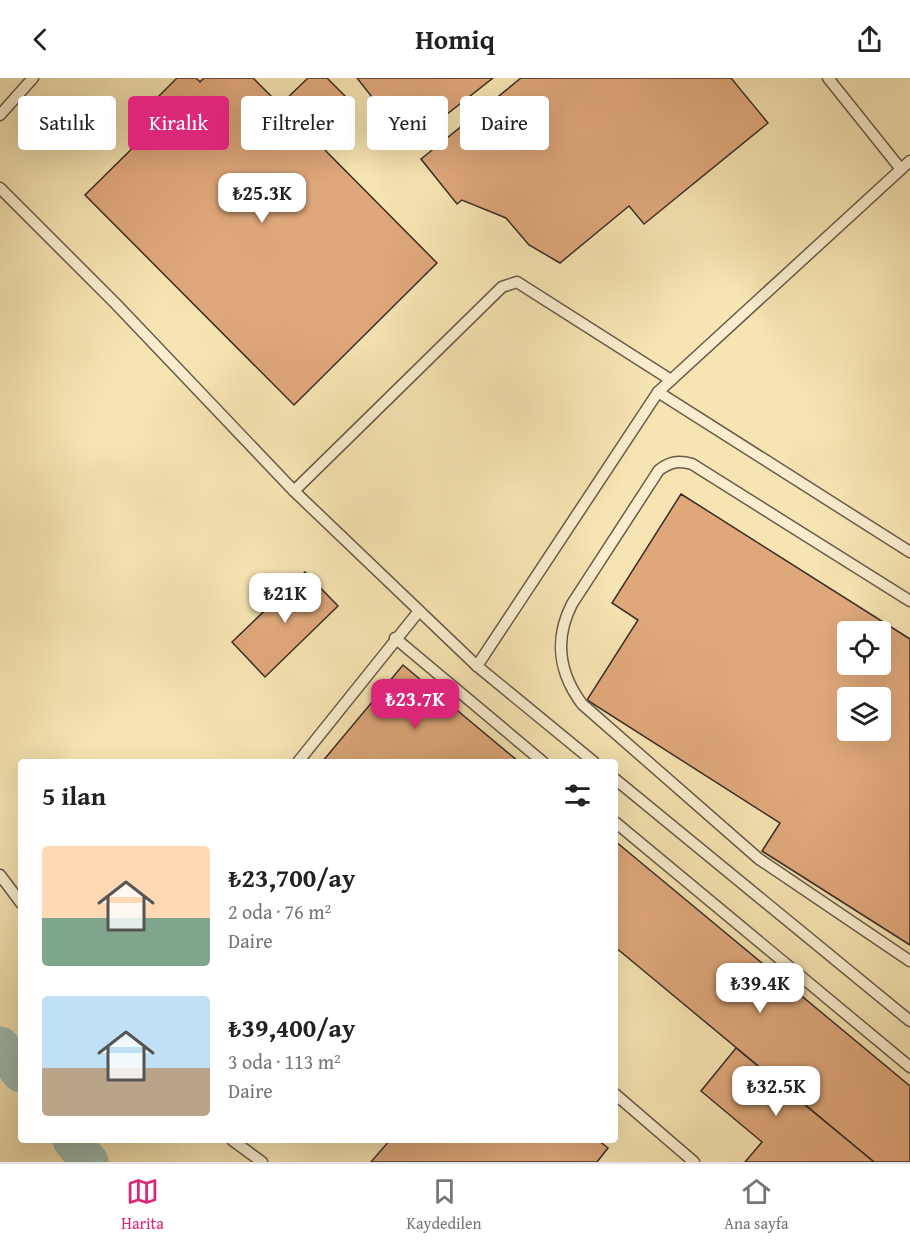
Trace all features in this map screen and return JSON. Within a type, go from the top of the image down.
[{"type":"lane","points":[[0,115],[33,78]]},
{"type":"lane","points":[[828,78],[900,168]]},
{"type":"lane","points":[[477,666],[658,392],[910,161]]},
{"type":"lane","points":[[0,188],[116,304],[294,491],[477,666],[590,759]]},
{"type":"lane","points":[[294,491],[502,287],[517,282],[671,380]]},
{"type":"lane","points":[[658,392],[910,552]]},
{"type":"lane","points":[[910,601],[692,464],[671,462],[659,470],[572,604],[562,628],[560,653],[567,681],[582,704],[759,859],[910,961]]},
{"type":"lane","points":[[300,759],[395,638],[419,611]]},
{"type":"lane","points":[[395,638],[539,759]]},
{"type":"lane","points":[[618,781],[910,1021]]},
{"type":"lane","points":[[618,824],[910,1067]]},
{"type":"lane","points":[[0,875],[18,899]]},
{"type":"lane","points":[[618,1098],[694,1162]]},
{"type":"lane","points":[[236,1143],[262,1162]]},
{"type":"building","points":[[177,78],[196,78],[200,82],[204,78],[253,78],[271,96],[241,96],[241,150],[325,150],[437,263],[294,405],[85,195],[131,150],[229,150],[229,96],[159,96]]},
{"type":"building","points":[[308,78],[327,78],[345,96],[289,96]]},
{"type":"building","points":[[357,78],[493,78],[470,96],[460,96],[460,104],[448,113],[448,96],[371,96]]},
{"type":"building","points":[[521,78],[731,78],[768,123],[644,224],[629,206],[560,263],[529,245],[506,218],[462,200],[457,204],[421,159],[432,150],[448,150],[448,137],[460,127],[460,150],[549,150],[549,96],[499,96]]},
{"type":"building","points":[[681,494],[882,621],[837,621],[837,675],[891,675],[891,627],[910,639],[910,945],[762,851],[780,823],[587,700],[638,620],[612,603]]},
{"type":"building","points":[[305,572],[338,606],[265,677],[232,642]]},
{"type":"building","points":[[403,665],[515,759],[325,759]]},
{"type":"building","points":[[618,843],[910,1086],[910,1162],[874,1162],[618,949]]},
{"type":"building","points":[[736,1048],[874,1162],[745,1162],[762,1142],[701,1091]]},
{"type":"building","points":[[387,1143],[602,1143],[608,1148],[597,1162],[371,1162]]},
{"type":"waterway","points":[[0,1046],[18,1069]]},
{"type":"waterway","points":[[74,1143],[89,1162]]}]
